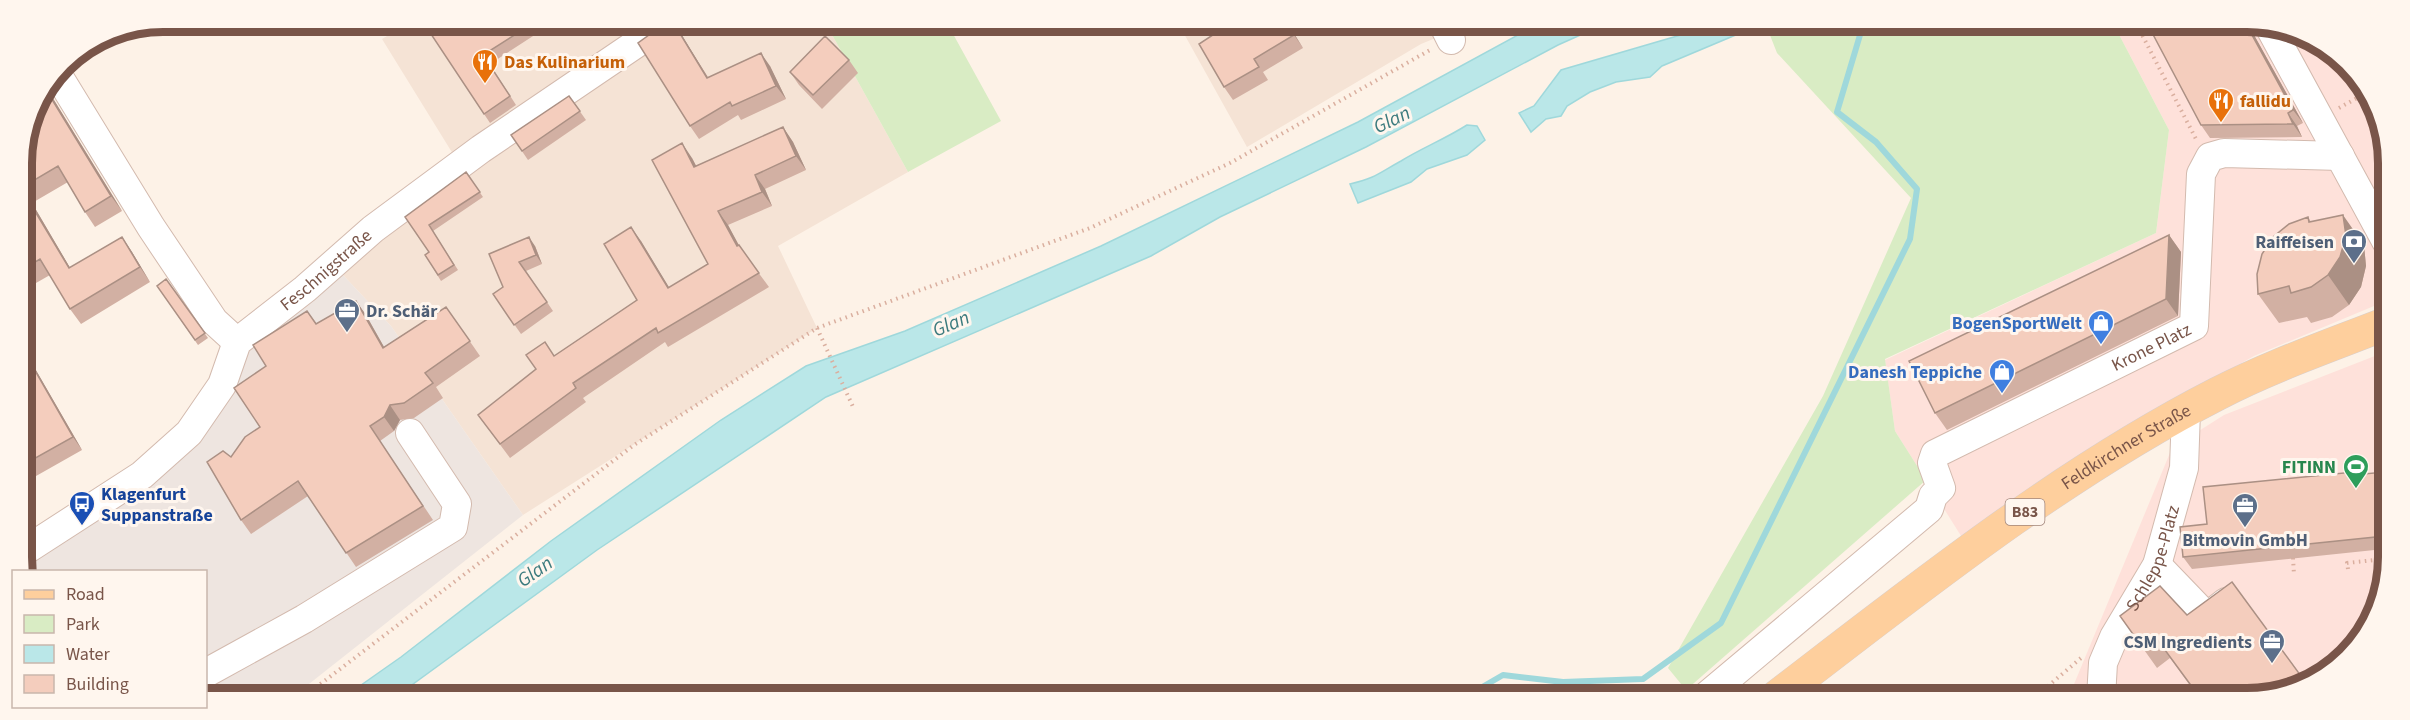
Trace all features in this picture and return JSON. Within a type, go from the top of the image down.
[{"type":"main road","name":"Feldkirchner Straße","points":[[1789,688],[2040,502],[2186,411],[2268,370],[2378,327]]},
{"type":"street","name":"Feschnigstraße","points":[[237,342],[305,289],[382,222],[481,149],[653,32]]},
{"type":"street","points":[[2274,35],[2378,225]]},
{"type":"street","points":[[32,547],[142,475],[189,433],[222,385],[237,342],[214,321],[151,227],[61,80]]},
{"type":"street","points":[[2207,160],[2224,153],[2340,156]]},
{"type":"street","name":"Krone Platz","points":[[1716,688],[1929,509],[1933,496],[1941,488],[1932,463],[1935,454],[2194,326],[2201,174],[2207,160]]},
{"type":"street","name":"Schleppe-Platz","points":[[2102,688],[2103,663],[2114,637],[2157,565],[2184,468],[2186,411]]},
{"type":"street","points":[[207,672],[304,619],[453,528],[457,504],[410,433]]},
{"type":"street","points":[[2157,565],[2207,617],[2237,594]]},
{"type":"path","points":[[315,688],[634,445],[817,328],[1090,228],[1230,163],[1404,63],[1447,32]]},
{"type":"path","points":[[2141,32],[2207,160]]},
{"type":"path","points":[[817,328],[854,409]]},
{"type":"path","points":[[2293,558],[2294,575]]},
{"type":"path","points":[[2348,569],[2347,563],[2378,560]]},
{"type":"path","points":[[2046,688],[2077,661],[2114,637]]},
{"type":"shaded area","points":[[394,32],[635,32],[453,154],[382,39]]},
{"type":"shaded area","points":[[664,32],[831,32],[908,172],[778,246],[817,328],[523,515],[391,326],[342,274],[386,228]]},
{"type":"shaded area","points":[[1183,32],[1450,32],[1421,44],[1247,147]]},
{"type":"shaded area","points":[[2118,32],[2264,33],[2297,42],[2327,59],[2346,76],[2356,90],[2372,121],[2376,137],[2378,304],[2254,356],[2108,438],[1963,539],[1895,431],[1885,360],[2156,233],[2169,130]]},
{"type":"shaded area","points":[[342,274],[391,326],[523,515],[304,688],[207,688],[207,570],[32,570],[32,553],[142,480],[246,343]]},
{"type":"shaded area","points":[[2378,355],[2378,557],[2374,591],[2365,615],[2346,644],[2334,656],[2305,675],[2281,684],[2256,688],[2072,688],[2172,448],[2224,415]]},
{"type":"green space","points":[[831,32],[952,32],[1001,121],[908,172]]},
{"type":"green space","points":[[1769,32],[2118,32],[2169,130],[2156,233],[1885,359],[1895,431],[1926,480],[1688,688],[1684,688],[1668,668],[1823,396],[1911,198],[1777,53]]},
{"type":"water","name":"Glan","points":[[1523,32],[1587,32],[1558,45],[1366,147],[1220,217],[1151,256],[826,397],[597,550],[408,688],[357,688],[401,657],[551,541],[721,420],[806,366],[905,331],[1101,246],[1358,122]]},
{"type":"water","points":[[1688,32],[1741,32],[1662,66],[1650,77],[1616,82],[1590,92],[1567,106],[1561,116],[1546,119],[1531,132],[1519,113],[1534,106],[1561,70]]},
{"type":"water","points":[[1467,125],[1477,126],[1485,140],[1467,155],[1427,169],[1411,182],[1358,203],[1350,184],[1377,175]]},
{"type":"building","points":[[430,32],[519,32],[483,55],[510,96],[484,114]]},
{"type":"building","points":[[653,32],[679,32],[707,78],[761,53],[776,86],[732,106],[730,102],[690,126],[638,43]]},
{"type":"building","points":[[1217,32],[1292,32],[1294,35],[1254,59],[1259,67],[1224,87],[1199,44]]},
{"type":"building","points":[[2152,32],[2250,32],[2293,110],[2288,113],[2293,124],[2201,125]]},
{"type":"building","points":[[825,36],[849,60],[813,95],[790,72]]},
{"type":"building","points":[[50,96],[111,196],[85,212],[58,166],[32,181],[34,137],[38,121]]},
{"type":"building","points":[[569,96],[580,111],[522,151],[511,135]]},
{"type":"building","points":[[783,127],[796,156],[755,175],[762,192],[718,211],[737,246],[739,245],[759,273],[658,333],[656,328],[573,383],[576,388],[500,444],[478,415],[536,369],[526,355],[545,342],[554,356],[637,300],[604,244],[631,227],[668,288],[708,264],[652,160],[682,143],[694,167]]},
{"type":"building","points":[[466,172],[480,192],[429,225],[454,265],[438,275],[425,255],[429,252],[405,217]]},
{"type":"building","points":[[32,206],[69,268],[122,237],[140,267],[70,309],[40,259],[32,264]]},
{"type":"building","points":[[2343,215],[2346,236],[2340,257],[2328,275],[2311,287],[2291,293],[2289,286],[2258,294],[2257,274],[2262,254],[2273,237],[2289,224],[2308,217],[2309,222]]},
{"type":"building","points":[[2169,235],[2166,299],[1935,413],[1909,361]]},
{"type":"building","points":[[529,237],[536,255],[519,262],[547,302],[514,325],[493,294],[503,287],[489,254]]},
{"type":"building","points":[[166,279],[205,333],[195,340],[157,286]]},
{"type":"building","points":[[356,301],[383,348],[446,307],[470,341],[425,373],[433,383],[404,403],[390,405],[384,417],[370,426],[423,506],[346,553],[298,481],[241,520],[207,462],[223,451],[231,457],[245,437],[260,427],[234,388],[266,366],[253,345],[307,311],[316,324]]},
{"type":"building","points":[[32,365],[73,437],[32,460]]},
{"type":"building","points":[[2364,471],[2364,474],[2378,473],[2378,537],[2183,557],[2180,527],[2207,524],[2203,487]]},
{"type":"building","points":[[2232,582],[2301,676],[2281,684],[2256,688],[2193,688],[2154,635],[2140,644],[2120,616],[2160,586],[2187,615]]},
{"type":"waterway","points":[[1481,688],[1503,675],[1563,682],[1643,679],[1721,623],[1910,239],[1917,189],[1876,142],[1837,112],[1861,32]]},
{"type":"place","name":"Das Kulinarium","points":[[485,85]]},
{"type":"place","name":"fallidu","points":[[2221,124]]},
{"type":"place","name":"Raiffeisen","points":[[2354,265]]},
{"type":"place","name":"Dr. Schär","points":[[347,334]]},
{"type":"place","name":"BogenSportWelt","points":[[2101,346]]},
{"type":"place","name":"Danesh Teppiche","points":[[2002,395]]},
{"type":"place","name":"FITINN","points":[[2356,490]]},
{"type":"place","name":"Klagenfurt Suppanstraße","points":[[82,527]]},
{"type":"place","name":"Bitmovin GmbH","points":[[2245,529]]},
{"type":"place","name":"CSM Ingredients","points":[[2272,665]]}]
